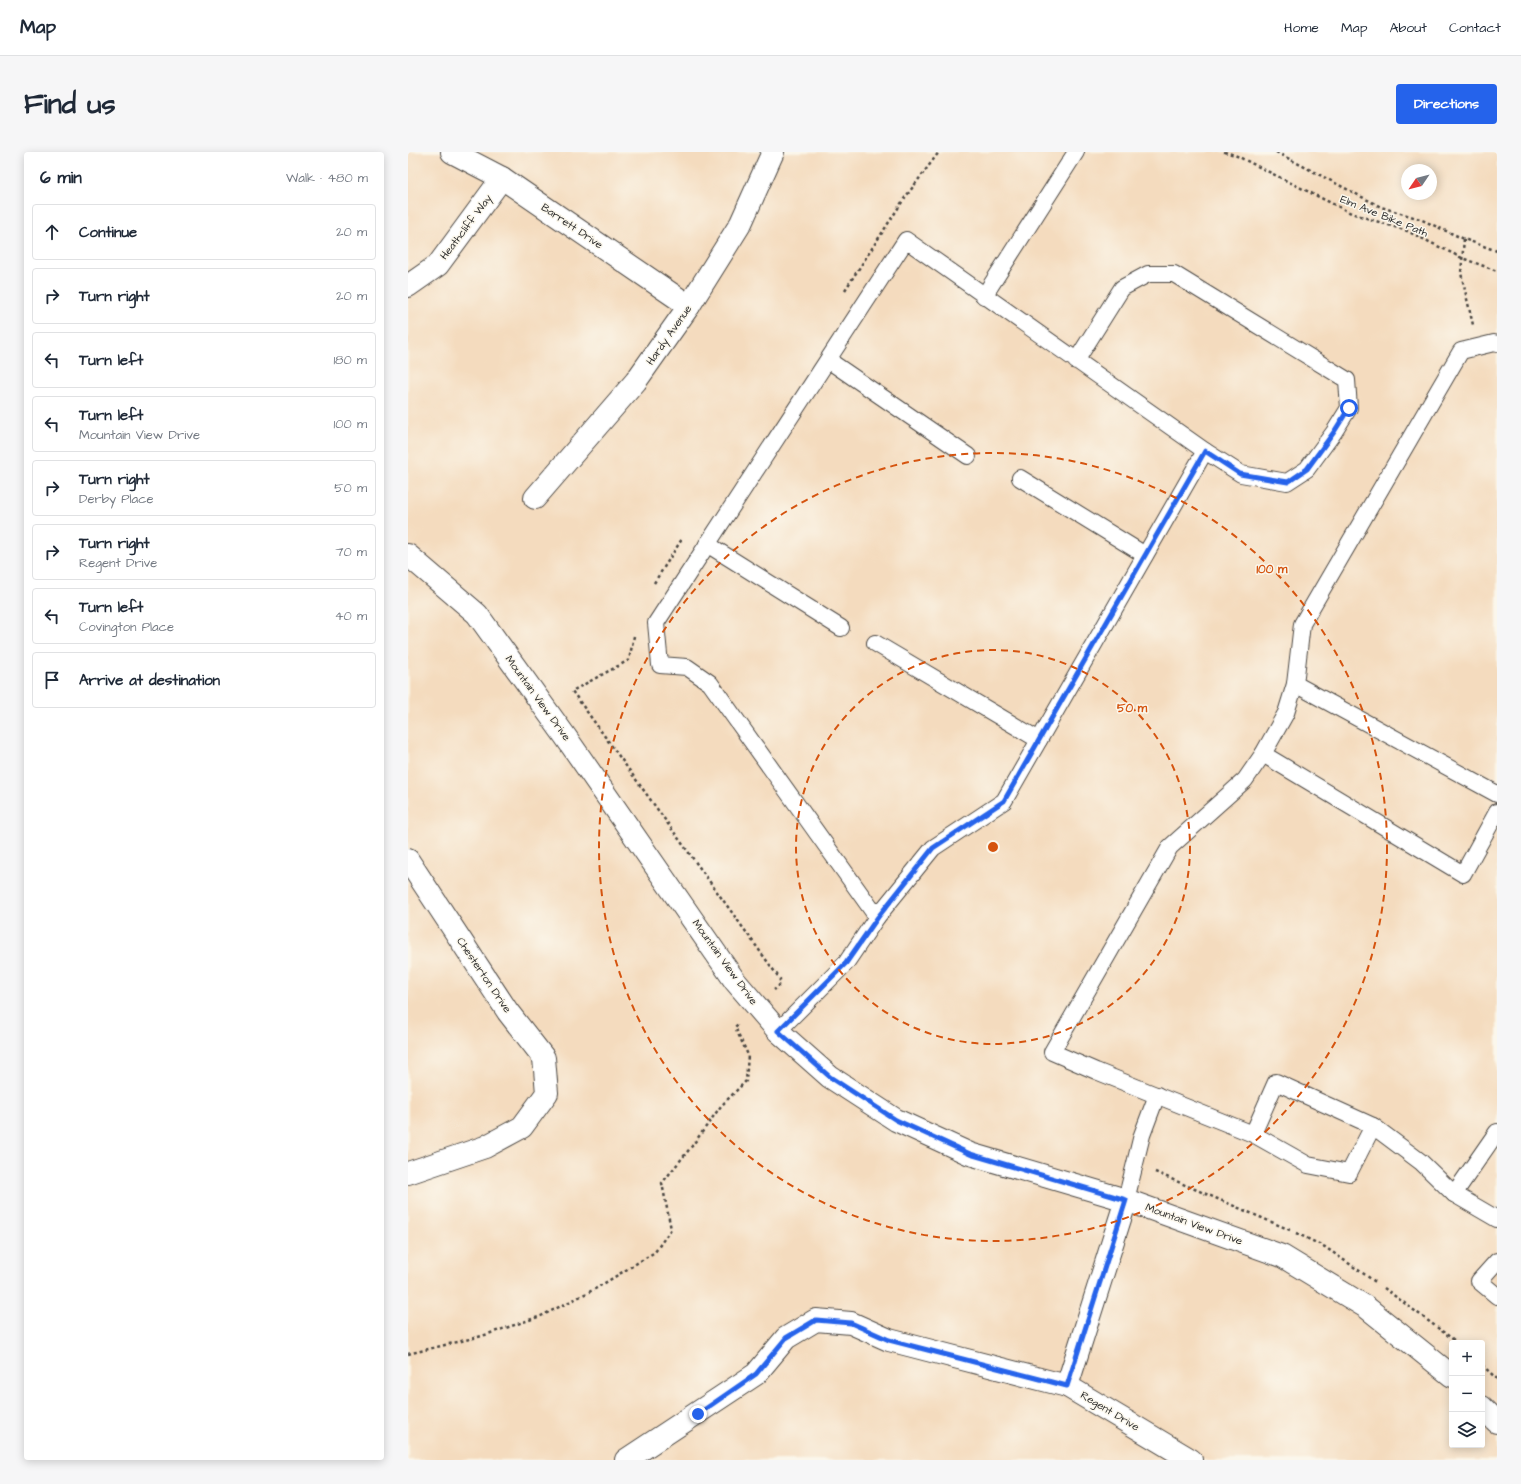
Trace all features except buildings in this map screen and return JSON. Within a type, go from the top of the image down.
[{"type":"street","name":"Barrett Drive","points":[[452,152],[502,178],[689,306]]},
{"type":"street","name":"Hardy Avenue","points":[[536,498],[636,381],[689,306],[741,223],[773,152]]},
{"type":"street","name":"Heathcliff Way","points":[[408,286],[438,265],[502,178]]},
{"type":"street","name":"Mountain View Drive","points":[[408,556],[477,614],[565,736],[736,981],[778,1031],[830,1077],[896,1120],[970,1154],[1126,1200],[1282,1256],[1366,1307],[1449,1374]]},
{"type":"street","name":"Chesterton Drive","points":[[408,860],[508,1012],[544,1058],[547,1093],[522,1127],[485,1147],[408,1173]]},
{"type":"street","points":[[1067,1386],[1126,1200]]},
{"type":"street","name":"Regent Drive","points":[[626,1460],[756,1374],[786,1338],[816,1320],[851,1323],[889,1340],[1067,1386],[1191,1460]]},
{"type":"street","points":[[1485,1410],[1497,1422]]},
{"type":"lane","points":[[984,296],[1076,152]]},
{"type":"lane","points":[[878,917],[710,683],[686,667],[660,665],[656,623],[906,240],[1076,361],[1240,474],[1288,482],[1307,469],[1334,432],[1349,408],[1347,380],[1174,274],[1148,274],[1122,288],[1076,361]]},
{"type":"lane","points":[[1373,1126],[1349,1173],[1308,1165],[1252,1134],[1052,1052],[1170,847],[1245,780],[1263,754],[1286,713],[1295,684],[1302,624],[1461,351],[1494,343],[1497,344]]},
{"type":"lane","points":[[828,360],[968,456]]},
{"type":"lane","points":[[778,1031],[846,963],[878,917],[933,848],[1004,801],[1205,451]]},
{"type":"lane","points":[[1020,478],[1145,556]]},
{"type":"lane","points":[[707,544],[841,628]]},
{"type":"lane","points":[[876,643],[1039,740]]},
{"type":"lane","points":[[1295,684],[1497,794]]},
{"type":"lane","points":[[1263,754],[1463,874],[1497,812]]},
{"type":"lane","points":[[1252,1134],[1276,1082],[1373,1126],[1421,1162],[1454,1194],[1497,1219]]},
{"type":"lane","points":[[1126,1200],[1142,1135],[1157,1095]]},
{"type":"lane","points":[[1454,1194],[1497,1132]]},
{"type":"lane","points":[[1497,1262],[1479,1280],[1497,1296]]},
{"type":"path","points":[[904,199],[939,152]]},
{"type":"path","name":"Elm Ave Bike Path","points":[[1224,152],[1350,213],[1407,231],[1462,258],[1497,271]]},
{"type":"path","points":[[1276,152],[1381,207],[1420,218],[1464,239],[1497,251]]},
{"type":"path","points":[[1464,239],[1461,273],[1478,347]]},
{"type":"path","points":[[572,691],[780,979],[779,986]]},
{"type":"path","points":[[408,1354],[482,1336],[541,1316],[596,1289],[655,1252],[671,1229],[662,1183],[692,1146],[721,1106],[746,1081],[748,1055],[735,1027]]},
{"type":"path","points":[[1485,1368],[1497,1379]]},
{"type":"route","points":[[698,1414],[756,1374],[786,1338],[816,1320],[851,1323],[889,1340],[1067,1386],[1126,1200],[970,1154],[896,1120],[830,1077],[778,1031],[846,963],[878,917],[933,848],[1004,801],[1205,451],[1240,474],[1288,482],[1307,469],[1334,432],[1349,408]]}]
